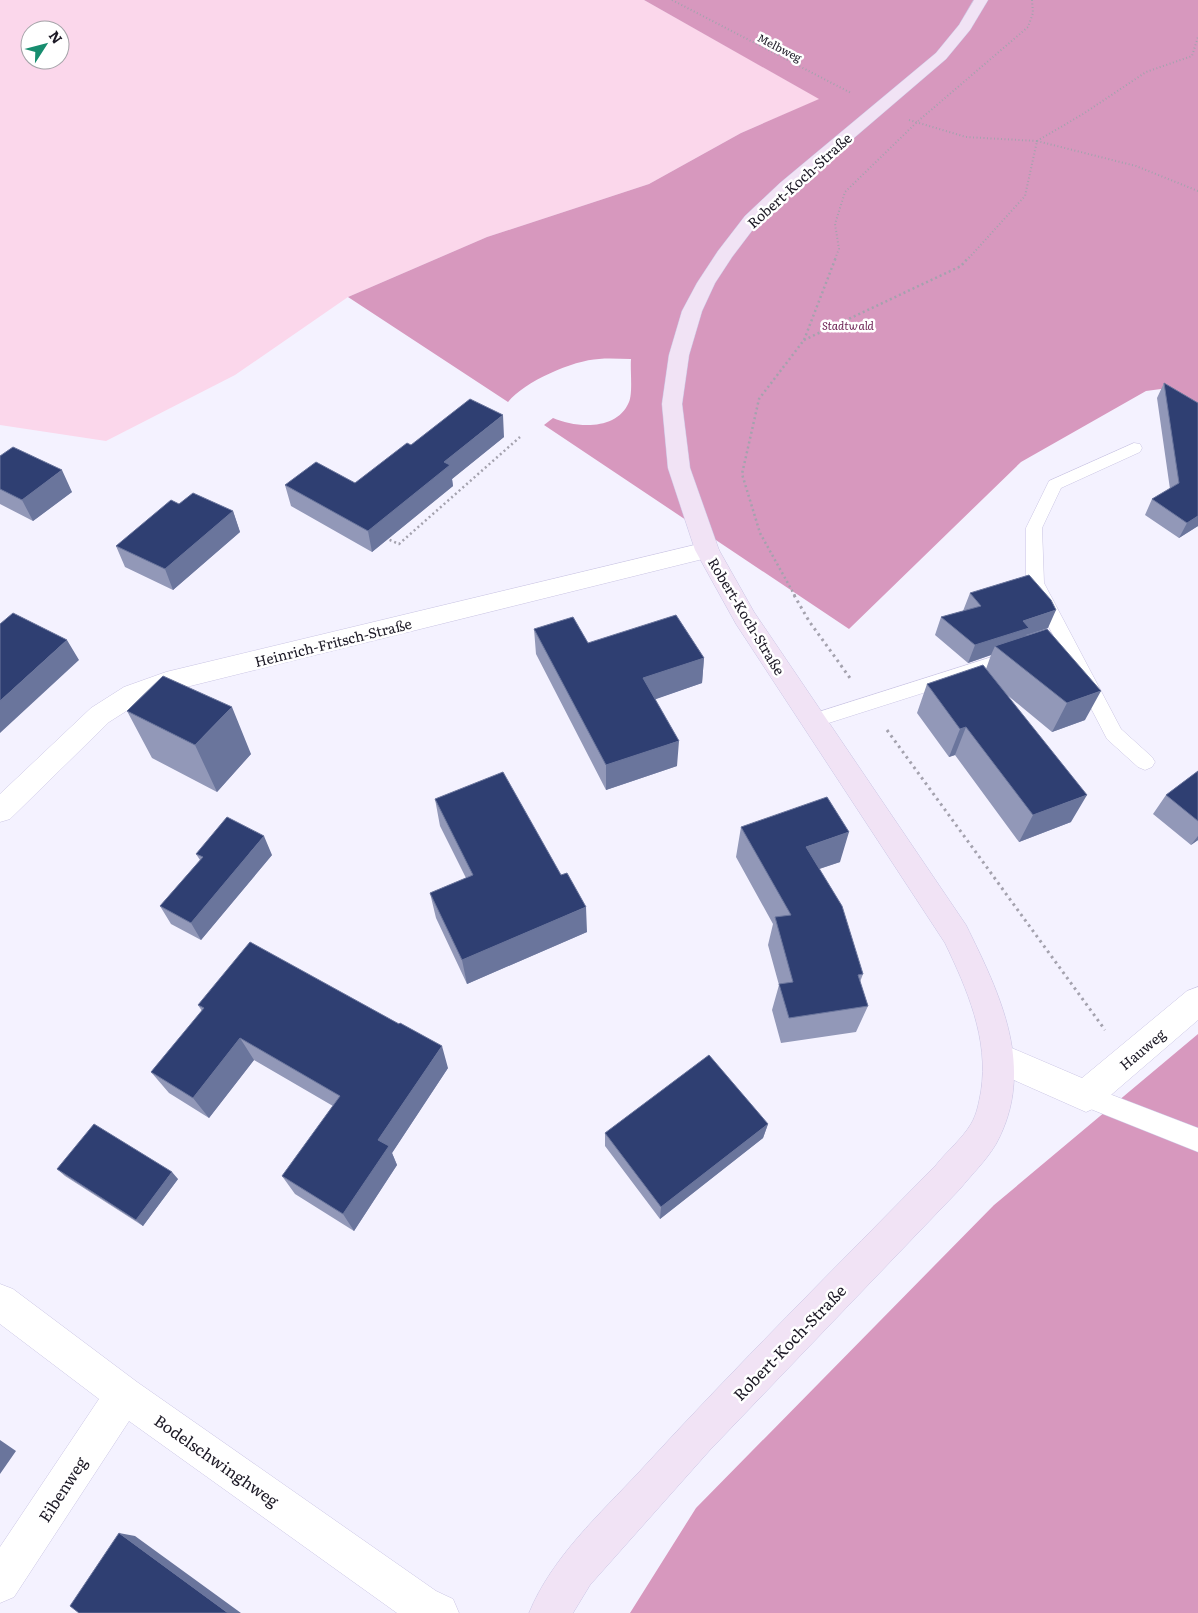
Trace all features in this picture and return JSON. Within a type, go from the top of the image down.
[{"type":"street","name":"Robert-Koch-Straße","points":[[549,1613],[576,1572],[697,1437],[948,1176],[985,1131],[998,1095],[1000,1058],[990,1014],[977,977],[956,934],[745,618],[707,550],[679,468],[672,404],[679,355],[692,311],[706,283],[724,255],[751,220],[786,187],[941,56],[965,27],[981,0]]},
{"type":"street","name":"Heinrich-Fritsch-Straße","points":[[0,811],[100,715],[133,694],[166,682],[707,550]]},
{"type":"street","name":"Hauweg","points":[[1086,1096],[1198,1001]]},
{"type":"street","points":[[1000,1058],[1086,1096]]},
{"type":"street","name":"Bodelschwinghweg","points":[[0,1302],[124,1394],[422,1606],[438,1613]]},
{"type":"street","name":"Eibenweg","points":[[0,1583],[124,1394]]},
{"type":"lane","points":[[1134,448],[1055,485],[1034,528],[1035,583],[1114,734],[1145,762]]},
{"type":"lane","points":[[1048,645],[1066,640]]},
{"type":"lane","points":[[813,721],[1030,651]]},
{"type":"lane","points":[[1086,1096],[1198,1140]]},
{"type":"path","name":"Melbweg","points":[[672,0],[880,108]]},
{"type":"path","points":[[1032,0],[1032,13],[1028,27],[917,122],[845,192],[835,224],[838,248],[804,340],[961,266],[1025,196],[1037,141],[1084,114],[1146,72],[1192,56],[1198,37]]},
{"type":"path","points":[[917,122],[966,137],[1037,141],[1136,166],[1198,191]]},
{"type":"path","points":[[381,536],[399,544],[520,437]]},
{"type":"shaded area","points":[[0,0],[644,0],[820,99],[741,133],[649,184],[487,237],[348,297],[235,375],[106,441],[0,425]]},
{"type":"green space","name":"Stadtwald","points":[[644,0],[1198,0],[1198,412],[1161,389],[1146,391],[1021,462],[849,629],[544,425],[553,418],[573,424],[595,425],[615,418],[629,402],[631,359],[588,360],[576,363],[537,380],[515,394],[508,402],[348,297],[487,237],[649,184],[741,133],[819,99]]},
{"type":"green space","points":[[1198,1034],[1198,1613],[630,1613],[696,1508],[994,1205]]},
{"type":"building","points":[[1164,383],[1198,403],[1198,516],[1187,523],[1152,499],[1179,483]]},
{"type":"building","points":[[470,399],[503,415],[444,462],[450,465],[368,531],[285,485],[316,462],[355,483],[407,443],[411,445]]},
{"type":"building","points":[[13,447],[62,470],[22,500],[0,489],[0,456]]},
{"type":"building","points":[[193,493],[233,511],[165,569],[116,546],[171,500],[179,504]]},
{"type":"building","points":[[1029,575],[1051,600],[1056,610],[1023,621],[1029,628],[975,645],[941,617],[981,606],[970,593]]},
{"type":"building","points":[[13,613],[67,640],[0,701],[0,624]]},
{"type":"building","points":[[676,615],[704,658],[643,678],[679,741],[606,765],[534,629],[573,617],[588,643]]},
{"type":"building","points":[[1047,629],[1101,691],[1067,703],[995,646]]},
{"type":"building","points":[[983,665],[1087,795],[1033,815],[966,727],[960,729],[927,684]]},
{"type":"building","points":[[163,676],[232,707],[195,745],[127,711]]},
{"type":"building","points":[[1198,771],[1198,821],[1166,795]]},
{"type":"building","points":[[503,772],[561,875],[567,873],[586,907],[462,960],[430,893],[473,875],[435,799]]},
{"type":"building","points":[[827,797],[849,832],[806,847],[842,906],[863,974],[858,975],[868,1006],[789,1018],[779,984],[793,982],[775,917],[791,915],[741,827]]},
{"type":"building","points":[[227,817],[264,836],[191,923],[160,906],[203,857],[196,854]]},
{"type":"building","points":[[250,942],[442,1046],[378,1140],[389,1146],[343,1214],[282,1176],[340,1096],[240,1038],[193,1098],[151,1072],[204,1008],[198,1005]]},
{"type":"building","points":[[709,1055],[768,1124],[661,1207],[605,1133]]},
{"type":"building","points":[[94,1124],[172,1172],[136,1220],[57,1169]]},
{"type":"building","points":[[119,1533],[228,1613],[79,1613],[70,1606]]}]
